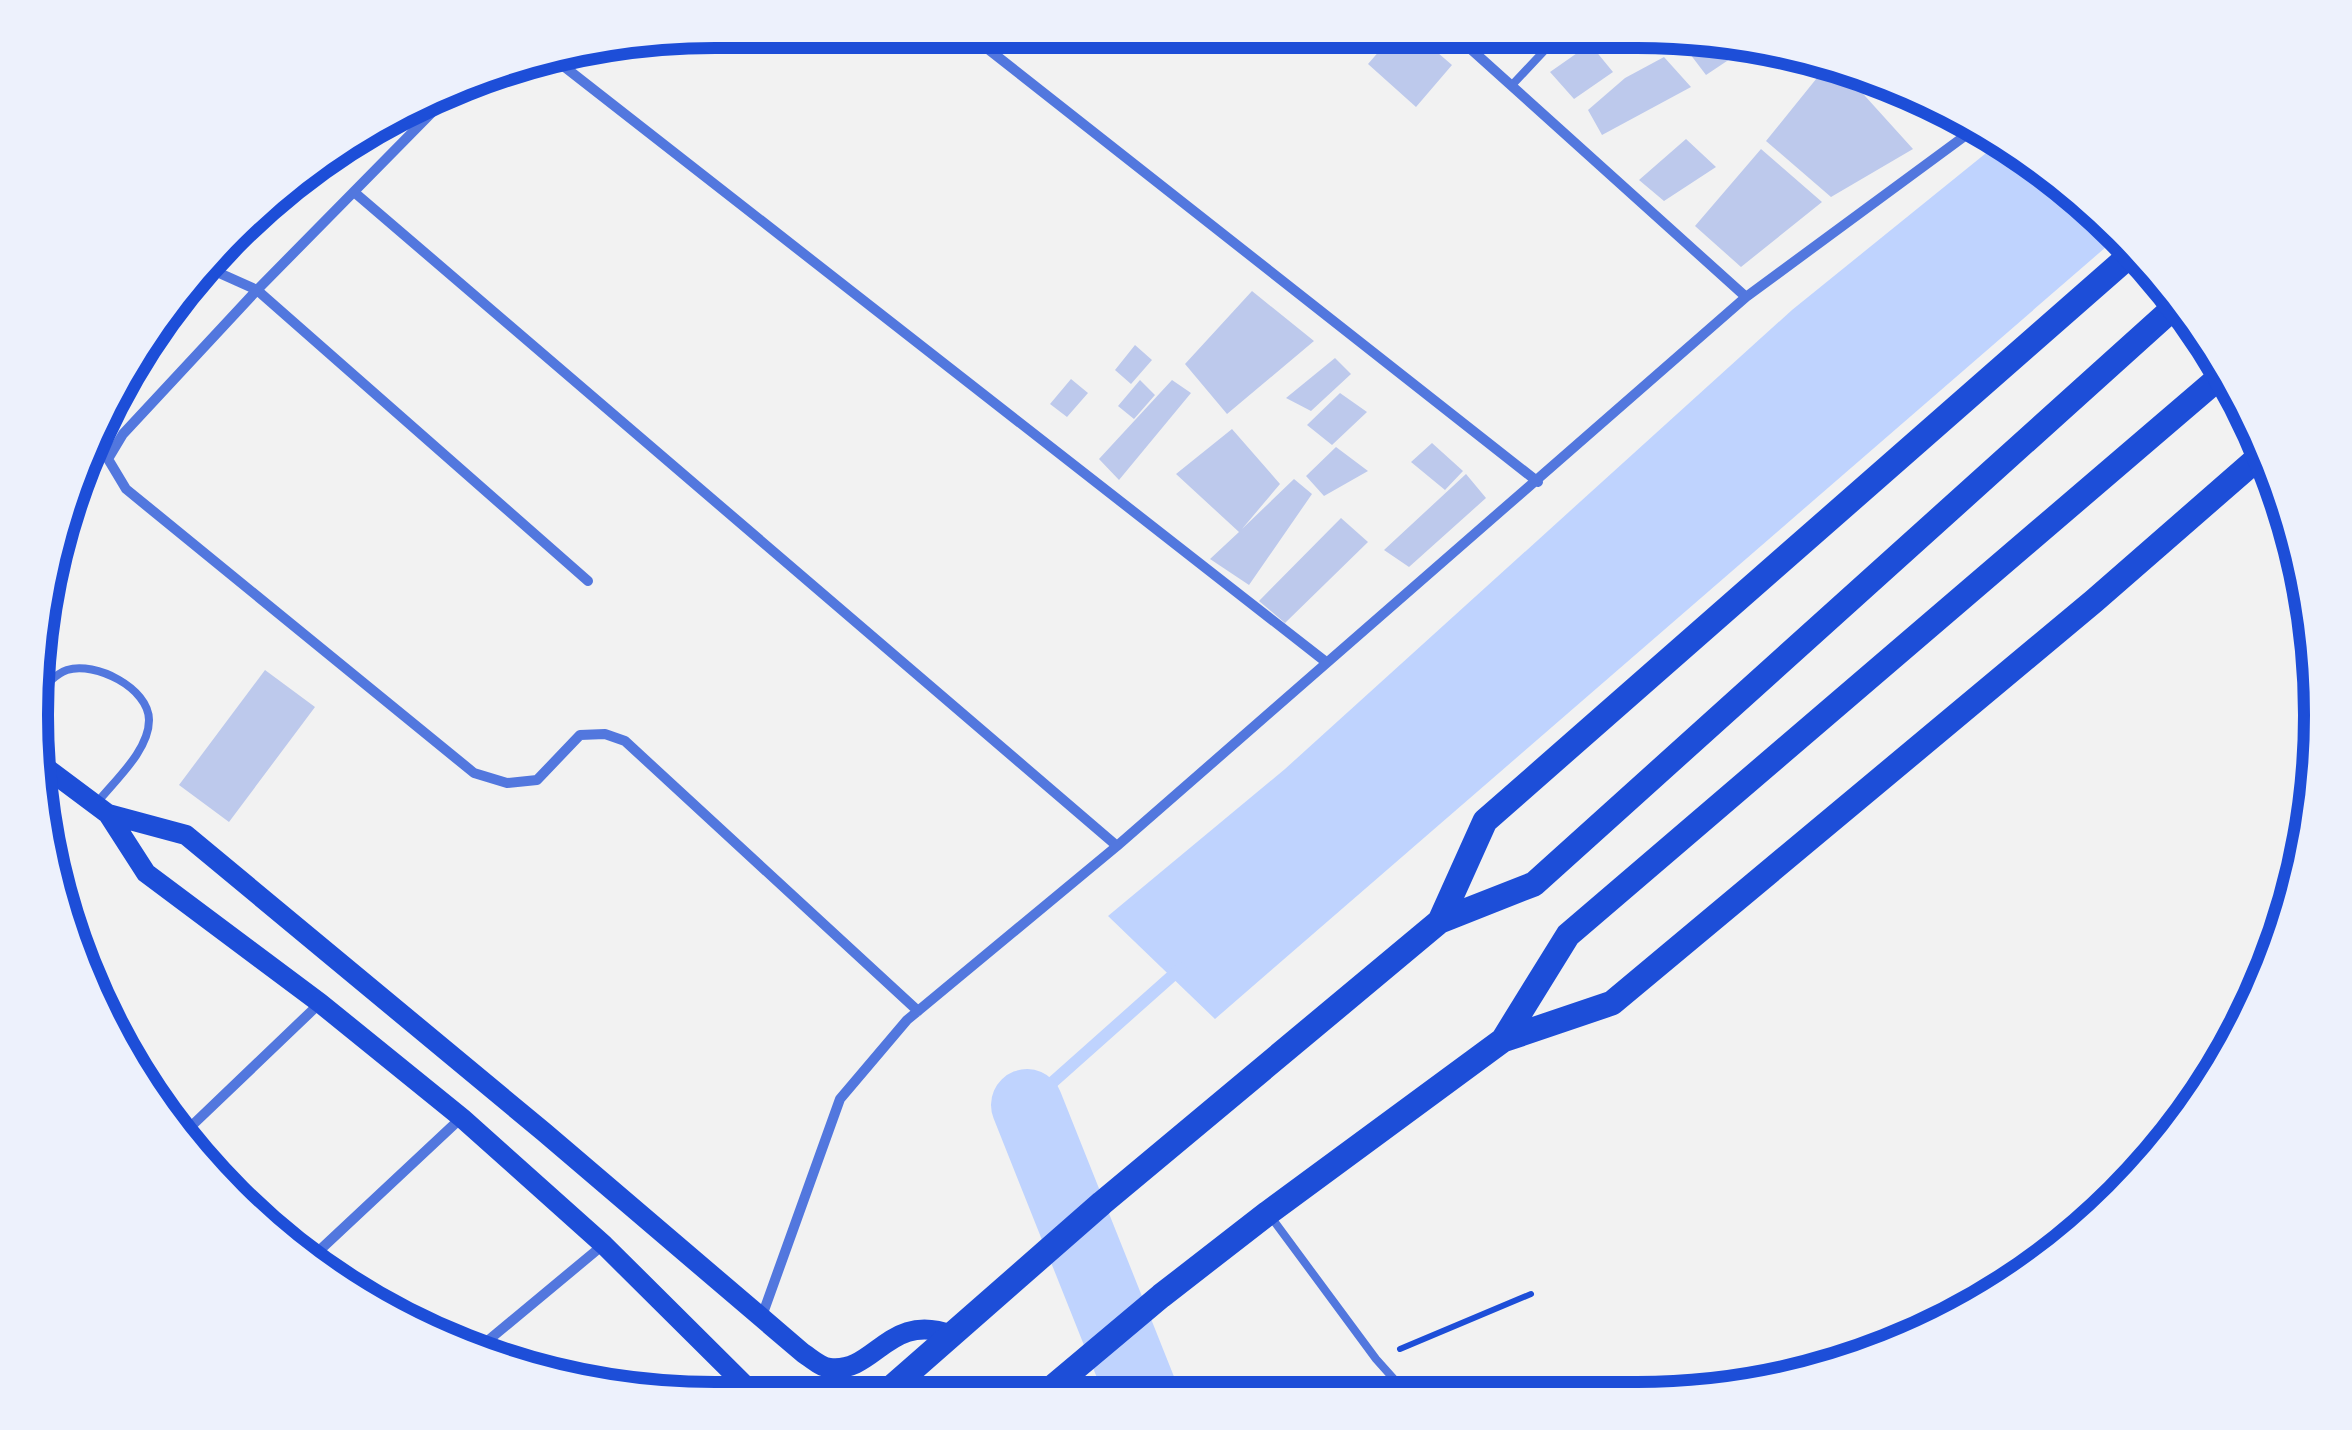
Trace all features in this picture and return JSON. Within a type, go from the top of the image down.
[{"type":"main road","points":[[1440,920],[1485,821],[2125,260]]},
{"type":"main road","points":[[899,1382],[1102,1203],[1440,920],[1534,884],[2169,312]]},
{"type":"main road","points":[[1503,1040],[1568,935],[2215,381]]},
{"type":"main road","points":[[1059,1382],[1160,1296],[1503,1040],[1612,1003],[2079,614],[2254,461]]},
{"type":"main road","points":[[50,769],[102,809],[146,872],[320,1002],[462,1118],[604,1245],[742,1382]]},
{"type":"main road","points":[[102,809],[186,835],[803,1353],[826,1368],[846,1367],[904,1331],[931,1328],[952,1336]]},
{"type":"street","points":[[985,48],[1538,482]]},
{"type":"street","points":[[1471,48],[1746,298]]},
{"type":"street","points":[[567,64],[1326,662]]},
{"type":"street","points":[[435,109],[258,290],[124,434],[108,459],[126,489],[474,773],[507,783],[536,780],[580,735],[606,734],[625,741],[918,1011]]},
{"type":"street","points":[[762,1316],[840,1099],[918,1011],[1118,846],[1746,298],[1967,135]]},
{"type":"street","points":[[354,192],[1118,846]]},
{"type":"street","points":[[216,272],[258,290],[588,581]]},
{"type":"street","points":[[190,1127],[320,1002]]},
{"type":"street","points":[[318,1252],[462,1118]]},
{"type":"street","points":[[487,1342],[604,1245]]},
{"type":"lane","points":[[1513,84],[1547,48]]},
{"type":"lane","points":[[49,683],[65,671],[92,667],[112,676],[145,701],[150,720],[146,738],[102,809]]},
{"type":"lane","points":[[1268,1213],[1396,1382]]},
{"type":"path","points":[[1376,1359],[1531,1294]]},
{"type":"water","points":[[1991,149],[2043,185],[2110,244],[1215,1019],[1108,916],[1285,769],[1792,310]]},
{"type":"building","points":[[1382,48],[1432,48],[1452,65],[1416,107],[1368,64]]},
{"type":"building","points":[[1584,48],[1593,48],[1613,72],[1574,99],[1550,72]]},
{"type":"building","points":[[1687,50],[1724,53],[1736,55],[1706,75]]},
{"type":"building","points":[[1664,57],[1691,87],[1602,135],[1588,110],[1625,78]]},
{"type":"building","points":[[1821,73],[1854,84],[1913,149],[1831,197],[1766,141]]},
{"type":"building","points":[[1686,139],[1716,167],[1664,201],[1639,180]]},
{"type":"building","points":[[1761,149],[1822,202],[1741,267],[1695,226]]},
{"type":"building","points":[[1252,291],[1314,341],[1227,414],[1185,364]]},
{"type":"building","points":[[1135,345],[1152,360],[1131,384],[1115,370]]},
{"type":"building","points":[[1335,358],[1351,374],[1311,411],[1286,398]]},
{"type":"building","points":[[1071,379],[1088,393],[1067,417],[1050,404]]},
{"type":"building","points":[[1140,380],[1155,395],[1134,419],[1118,406]]},
{"type":"building","points":[[1172,380],[1191,393],[1119,480],[1099,459]]},
{"type":"building","points":[[1340,393],[1367,412],[1332,445],[1307,425]]},
{"type":"building","points":[[1232,429],[1280,484],[1242,529],[1294,479],[1312,494],[1249,585],[1210,559],[1239,532],[1176,474]]},
{"type":"building","points":[[1432,443],[1463,471],[1445,490],[1411,462]]},
{"type":"building","points":[[1336,447],[1368,471],[1324,496],[1306,476]]},
{"type":"building","points":[[1466,474],[1486,498],[1409,567],[1384,550]]},
{"type":"building","points":[[1341,518],[1368,542],[1285,623],[1259,601]]},
{"type":"building","points":[[265,670],[315,707],[229,822],[179,785]]},
{"type":"waterway","points":[[1027,1105],[1181,968]]},
{"type":"waterway","points":[[1027,1105],[1137,1382]]}]
